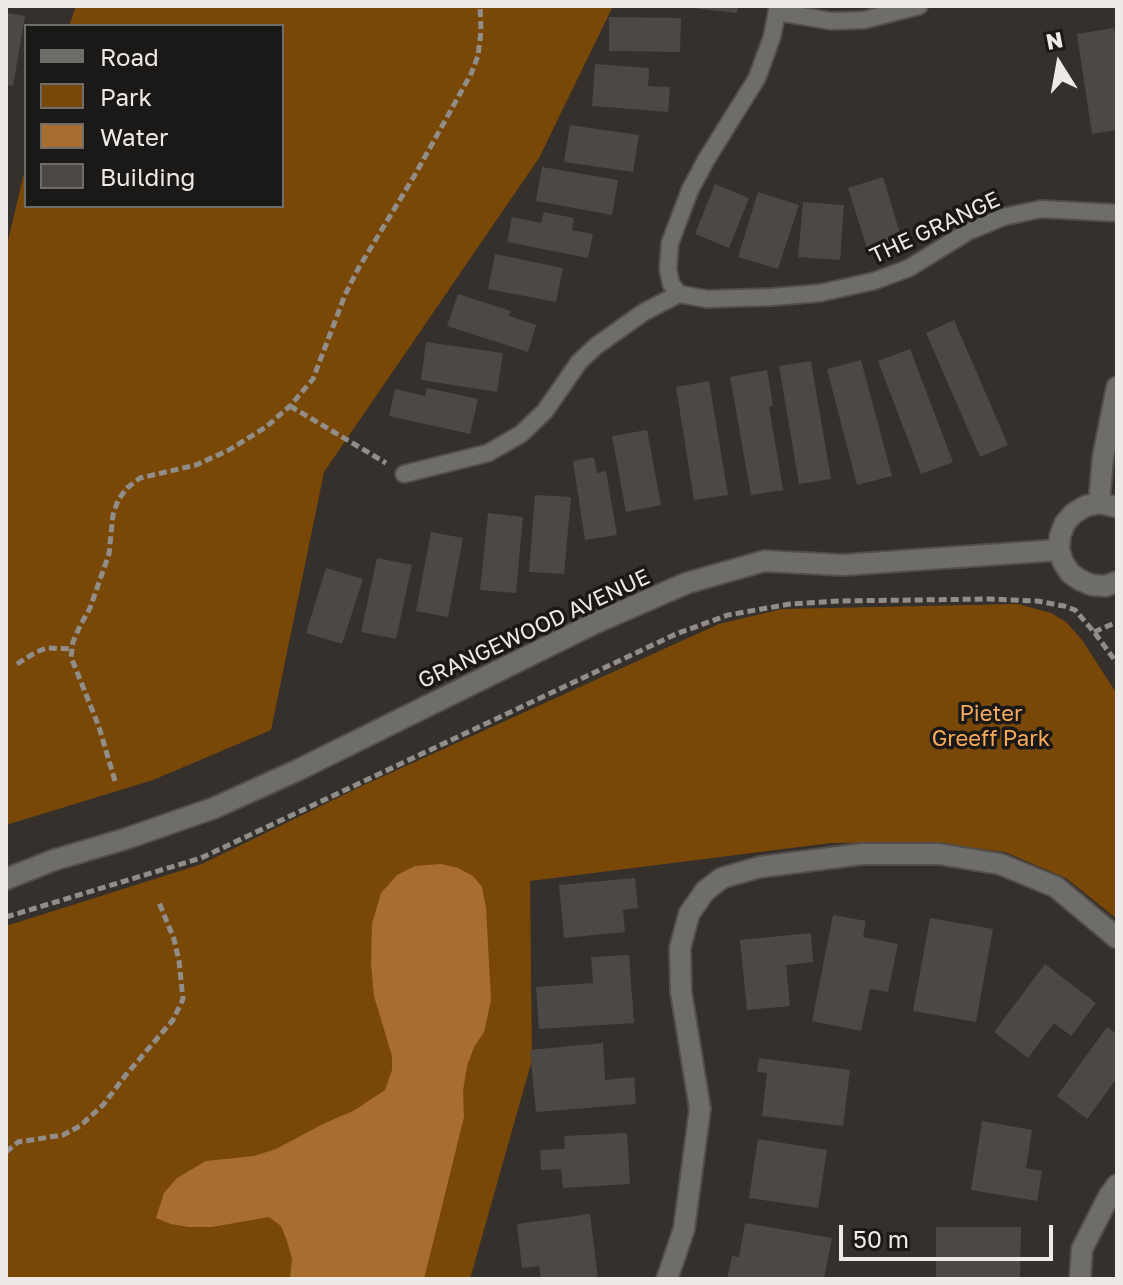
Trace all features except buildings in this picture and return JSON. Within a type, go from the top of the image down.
[{"type":"street","points":[[1116,586],[1092,585],[1080,580],[1070,573],[1059,550],[1065,523],[1074,513],[1086,506],[1108,505],[1103,457],[1117,387]]},
{"type":"street","name":"GRANGEWOOD AVENUE","points":[[6,879],[54,860],[214,808],[298,770],[595,623],[687,583],[764,561],[843,565],[1059,550]]},
{"type":"street","points":[[667,1279],[684,1229],[700,1109],[681,992],[680,948],[689,914],[705,891],[722,878],[760,867],[862,854],[939,854],[1000,864],[1056,887],[1117,938]]},
{"type":"street","name":"GRANGEWOOD AVENUE","points":[[6,868],[54,860]]},
{"type":"street","points":[[1080,1279],[1082,1249],[1117,1185]]},
{"type":"lane","points":[[404,474],[488,453],[521,434],[545,411],[579,362],[596,346],[644,312],[679,294],[671,284],[668,269],[670,243],[695,180],[757,78],[772,37],[778,9],[831,21],[864,20],[919,6]]},
{"type":"lane","name":"THE GRANGE","points":[[679,294],[707,299],[820,293],[874,281],[909,268],[969,231],[1003,217],[1041,209],[1117,213]]},
{"type":"path","points":[[115,781],[99,727],[71,657],[109,554],[113,515],[118,500],[140,478],[196,465],[229,450],[266,427],[290,406],[313,379],[358,269],[471,74],[478,56],[480,6]]},
{"type":"path","points":[[290,406],[404,474]]},
{"type":"path","points":[[6,917],[201,858],[676,634],[728,615],[802,603],[1019,600],[1075,610],[1117,663]]},
{"type":"path","points":[[1094,632],[1117,622]]},
{"type":"path","points":[[17,664],[47,648],[72,649]]},
{"type":"path","points":[[6,1152],[18,1142],[63,1135],[80,1126],[103,1105],[173,1020],[183,999],[179,961],[174,939],[158,900]]},
{"type":"green space","points":[[76,6],[613,6],[539,158],[324,472],[271,730],[153,780],[6,825],[6,249],[24,173],[24,208],[284,208],[284,24],[70,24]]},
{"type":"green space","name":"Pieter Greeff Park","points":[[1018,604],[1051,613],[1066,622],[1082,640],[1117,694],[1117,919],[1066,878],[1005,852],[926,842],[831,843],[530,881],[532,1060],[470,1279],[6,1279],[6,926],[202,864],[364,785],[719,624],[782,609]]},
{"type":"water","points":[[441,864],[473,876],[482,887],[491,1000],[484,1032],[467,1066],[463,1091],[464,1117],[424,1279],[290,1279],[292,1259],[287,1241],[281,1226],[269,1217],[212,1227],[188,1227],[156,1218],[164,1193],[177,1178],[206,1161],[254,1156],[276,1149],[355,1110],[385,1090],[392,1070],[392,1056],[374,996],[372,924],[381,893],[397,875],[415,866]]}]
